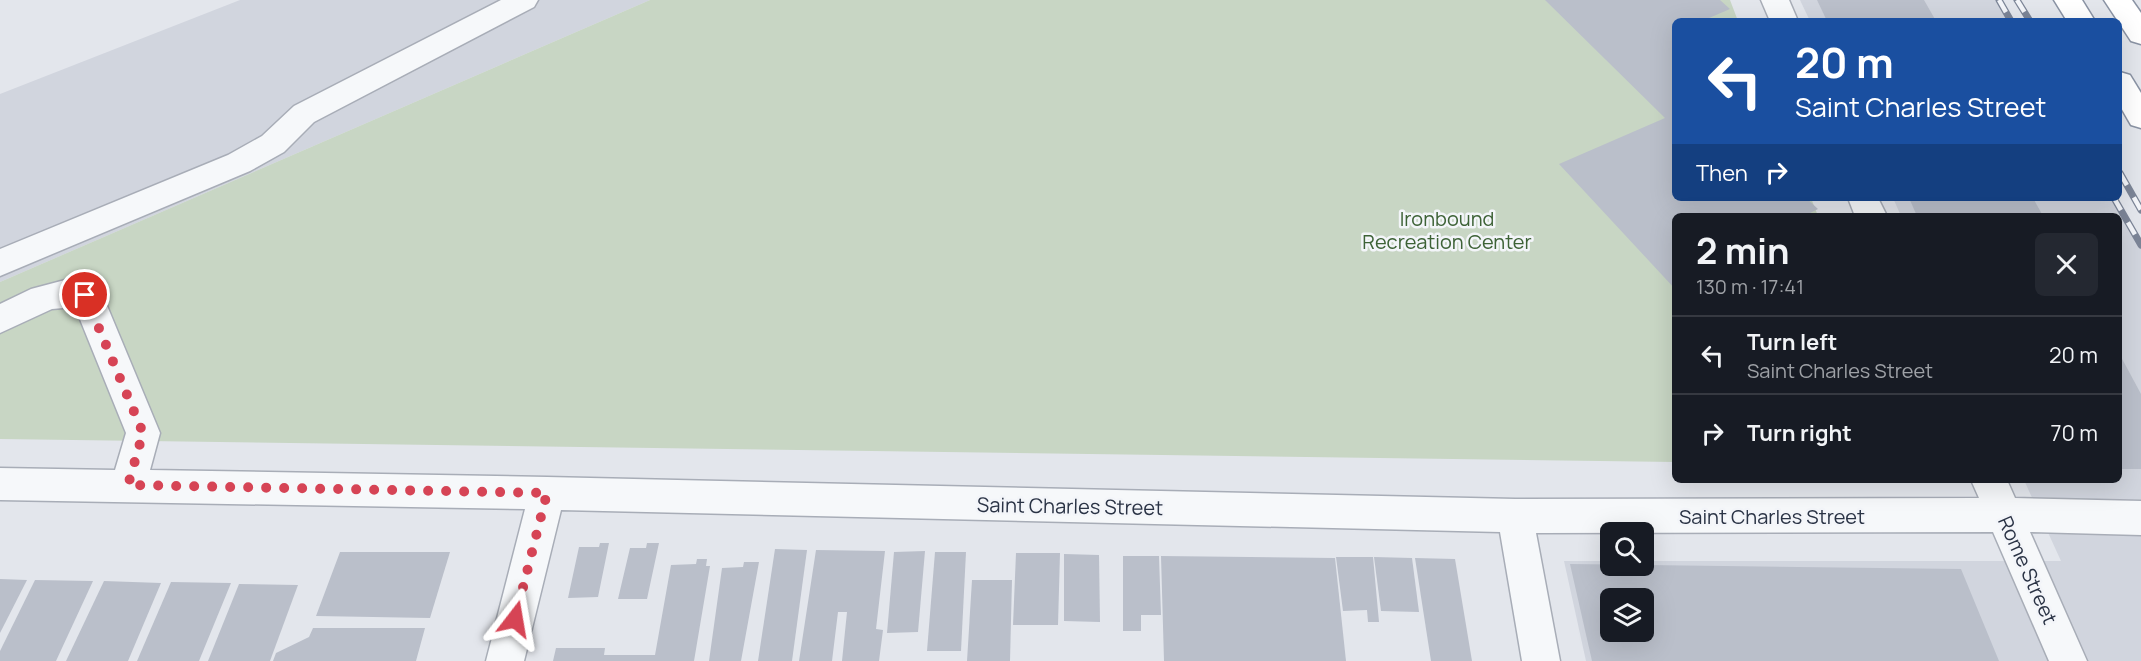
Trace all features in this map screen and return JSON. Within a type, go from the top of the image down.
[{"type":"highway","points":[[2068,0],[2079,18]]},
{"type":"highway","points":[[2118,0],[2141,34]]},
{"type":"highway","points":[[2122,86],[2141,117]]},
{"type":"street","points":[[0,263],[239,163],[273,144],[304,114],[524,0]]},
{"type":"street","points":[[1774,0],[1783,18]]},
{"type":"street","points":[[0,319],[59,294],[78,292],[87,296],[143,433],[128,485]]},
{"type":"street","name":"Rome Street","points":[[1990,483],[2068,661]]},
{"type":"street","name":"Saint Charles Street","points":[[0,484],[547,493],[1515,516],[2004,515],[2141,518]]},
{"type":"street","points":[[505,661],[547,493]]},
{"type":"street","points":[[1515,516],[1541,661]]},
{"type":"shaded area","points":[[240,0],[650,0],[0,282],[0,94]]},
{"type":"shaded area","points":[[1800,0],[2001,0],[2011,18],[1809,18]]},
{"type":"shaded area","points":[[1894,201],[2118,201],[2141,242],[2141,661],[1586,661],[1564,561],[1600,561],[1600,576],[1654,576],[1654,561],[2061,561],[2025,483],[2122,483],[2122,213],[1900,213]]},
{"type":"green space","name":"Ironbound Recreation Center","points":[[650,0],[1730,0],[1737,18],[1672,18],[1672,201],[1812,201],[1817,213],[1672,213],[1672,462],[0,439],[0,282]]},
{"type":"building","points":[[1545,0],[1720,0],[1730,9],[1709,18],[1672,18],[1672,201],[1809,201],[1818,209],[1810,213],[1672,213],[1672,286],[1559,164],[1665,118]]},
{"type":"building","points":[[1817,0],[1924,0],[1934,18],[1826,18]]},
{"type":"building","points":[[1910,201],[2035,201],[2041,213],[1916,213]]},
{"type":"building","points":[[2122,359],[2141,394],[2141,469],[2122,469]]},
{"type":"building","points":[[600,543],[609,543],[598,597],[568,598],[579,547],[599,547]]},
{"type":"building","points":[[647,543],[659,543],[647,599],[618,599],[630,548],[646,548]]},
{"type":"building","points":[[775,549],[807,550],[792,661],[758,661]]},
{"type":"building","points":[[816,550],[885,551],[876,629],[883,630],[879,661],[842,661],[847,612],[838,612],[832,661],[799,661]]},
{"type":"building","points":[[925,551],[918,632],[887,633],[894,552]]},
{"type":"building","points":[[340,552],[450,552],[430,618],[316,616]]},
{"type":"building","points":[[935,552],[966,552],[961,651],[927,651]]},
{"type":"building","points":[[1016,553],[1060,553],[1058,625],[1013,625]]},
{"type":"building","points":[[1064,554],[1099,555],[1100,622],[1064,621]]},
{"type":"building","points":[[1123,556],[1159,556],[1161,615],[1141,615],[1141,631],[1123,631]]},
{"type":"building","points":[[1161,556],[1335,558],[1346,661],[1164,661]]},
{"type":"building","points":[[1336,557],[1373,557],[1379,622],[1368,622],[1367,610],[1343,611]]},
{"type":"building","points":[[1374,557],[1412,558],[1419,612],[1381,611]]},
{"type":"building","points":[[1415,558],[1455,559],[1472,661],[1431,661]]},
{"type":"building","points":[[697,559],[707,559],[706,566],[710,566],[694,661],[553,661],[556,648],[605,648],[604,655],[655,655],[671,565],[696,564]]},
{"type":"building","points":[[744,562],[759,562],[741,661],[709,661],[722,568],[743,567]]},
{"type":"building","points":[[1570,564],[1600,564],[1600,576],[1654,576],[1654,565],[1961,569],[1999,661],[1592,661]]},
{"type":"building","points":[[0,579],[27,580],[0,633]]},
{"type":"building","points":[[35,580],[93,581],[56,661],[0,661],[0,651]]},
{"type":"building","points":[[972,580],[1012,580],[1010,661],[967,661]]},
{"type":"building","points":[[104,581],[161,583],[128,661],[66,661]]},
{"type":"building","points":[[171,582],[231,583],[199,661],[137,661]]},
{"type":"building","points":[[239,584],[298,585],[270,661],[208,661]]},
{"type":"building","points":[[313,628],[425,628],[416,661],[273,661],[276,653],[309,637]]},
{"type":"railway","points":[[1999,0],[2009,18]]},
{"type":"railway","points":[[2017,0],[2028,18]]},
{"type":"railway","points":[[2122,177],[2141,210]]},
{"type":"railway","points":[[2116,201],[2141,245]]},
{"type":"route","points":[[85,295],[143,433],[128,485],[547,493],[515,619]]}]
